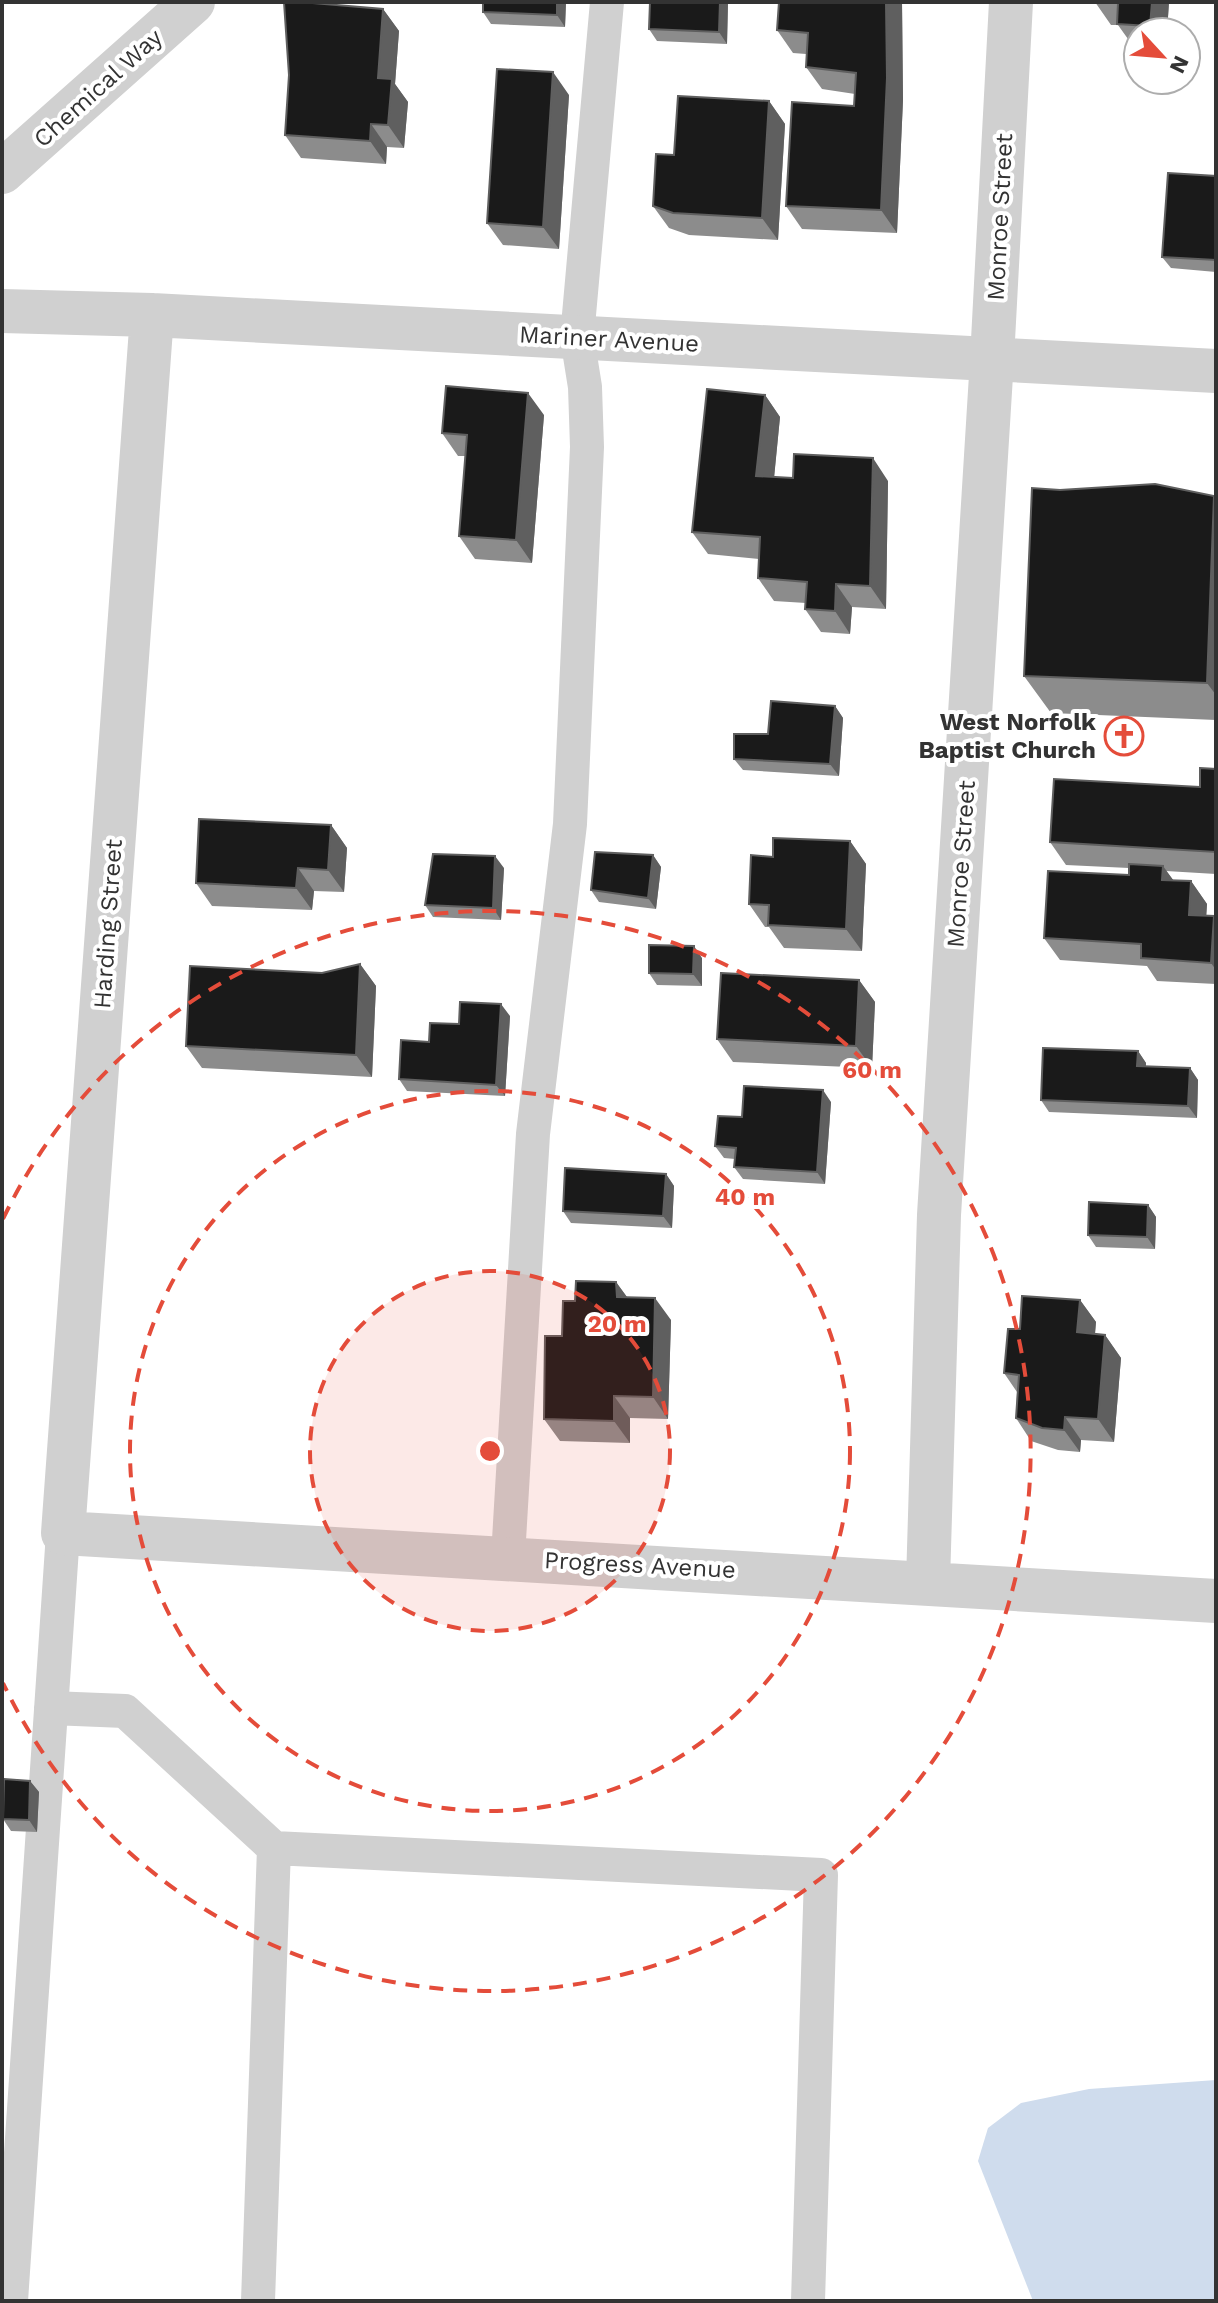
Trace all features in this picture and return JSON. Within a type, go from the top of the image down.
[{"type":"street","name":"Chemical Way","points":[[2,172],[193,2]]},
{"type":"street","name":"Monroe Street","points":[[928,1582],[939,1215],[1011,2]]},
{"type":"street","name":"Mariner Avenue","points":[[2,311],[152,315],[1216,371]]},
{"type":"street","name":"Harding Street","points":[[63,1533],[152,315]]},
{"type":"street","name":"Progress Avenue","points":[[63,1533],[1216,1601]]},
{"type":"lane","points":[[508,1557],[533,1134],[570,824],[587,447],[585,387],[577,337],[607,2]]},
{"type":"lane","points":[[9,2291],[63,1533]]},
{"type":"lane","points":[[51,1708],[125,1711],[274,1848],[821,1875],[808,2301]]},
{"type":"lane","points":[[258,2301],[274,1848]]},
{"type":"water","points":[[1216,2080],[1216,2301],[1033,2301],[978,2161],[988,2128],[1021,2103],[1089,2089]]},
{"type":"building","points":[[284,2],[383,9],[378,78],[392,79],[388,125],[371,124],[370,141],[285,135],[289,75]]},
{"type":"building","points":[[483,2],[557,2],[557,15],[483,12]]},
{"type":"building","points":[[650,2],[720,2],[719,32],[649,29]]},
{"type":"building","points":[[779,2],[886,2],[887,78],[881,210],[786,206],[792,102],[854,106],[856,73],[806,67],[808,33],[777,30]]},
{"type":"building","points":[[1095,2],[1152,2],[1151,16],[1122,16],[1122,24],[1117,24],[1118,3]]},
{"type":"building","points":[[497,69],[553,72],[543,227],[487,223]]},
{"type":"building","points":[[678,96],[769,101],[762,218],[673,213],[653,206],[656,154],[674,155]]},
{"type":"building","points":[[1168,173],[1216,176],[1216,260],[1162,257]]},
{"type":"building","points":[[446,386],[528,393],[516,540],[459,536],[467,435],[442,433]]},
{"type":"building","points":[[707,389],[765,395],[756,476],[793,478],[794,454],[873,458],[870,586],[836,584],[835,611],[805,609],[807,582],[758,578],[760,537],[692,532]]},
{"type":"building","points":[[1155,484],[1214,496],[1207,683],[1024,676],[1032,488],[1060,490]]},
{"type":"building","points":[[771,701],[835,706],[830,764],[734,759],[734,734],[768,734]]},
{"type":"building","points":[[1200,768],[1216,769],[1216,852],[1050,842],[1054,779],[1200,787]]},
{"type":"building","points":[[199,819],[331,825],[328,870],[298,868],[296,888],[196,883]]},
{"type":"building","points":[[773,838],[850,841],[846,929],[768,925],[769,905],[749,904],[751,855],[773,857]]},
{"type":"building","points":[[595,852],[653,855],[648,898],[591,890]]},
{"type":"building","points":[[433,854],[495,856],[493,908],[425,905]]},
{"type":"building","points":[[1129,864],[1163,866],[1162,880],[1191,881],[1189,915],[1214,916],[1211,963],[1141,958],[1141,944],[1044,938],[1048,871],[1129,875]]},
{"type":"building","points":[[649,945],[694,946],[693,974],[649,973]]},
{"type":"building","points":[[360,964],[356,1055],[186,1046],[190,966],[322,973]]},
{"type":"building","points":[[721,973],[859,980],[856,1046],[717,1039]]},
{"type":"building","points":[[460,1002],[501,1004],[496,1085],[399,1079],[401,1040],[429,1042],[430,1023],[459,1024]]},
{"type":"building","points":[[1043,1048],[1138,1051],[1137,1066],[1190,1068],[1188,1106],[1041,1100]]},
{"type":"building","points":[[744,1086],[823,1090],[817,1172],[734,1167],[736,1148],[715,1146],[718,1116],[742,1117]]},
{"type":"building","points":[[565,1168],[666,1174],[663,1216],[563,1211]]},
{"type":"building","points":[[1089,1202],[1148,1205],[1147,1237],[1088,1235]]},
{"type":"building","points":[[576,1281],[616,1282],[617,1297],[655,1298],[653,1397],[614,1396],[614,1421],[544,1419],[545,1336],[562,1336],[563,1301],[575,1301]]},
{"type":"building","points":[[1022,1296],[1080,1300],[1077,1332],[1105,1335],[1098,1419],[1065,1417],[1064,1430],[1042,1428],[1016,1418],[1019,1375],[1004,1373],[1008,1329],[1020,1329]]},
{"type":"building","points":[[4,1779],[30,1781],[29,1820],[3,1819]]},
{"type":"place","name":"West Norfolk Baptist Church","points":[[1124,736]]}]
